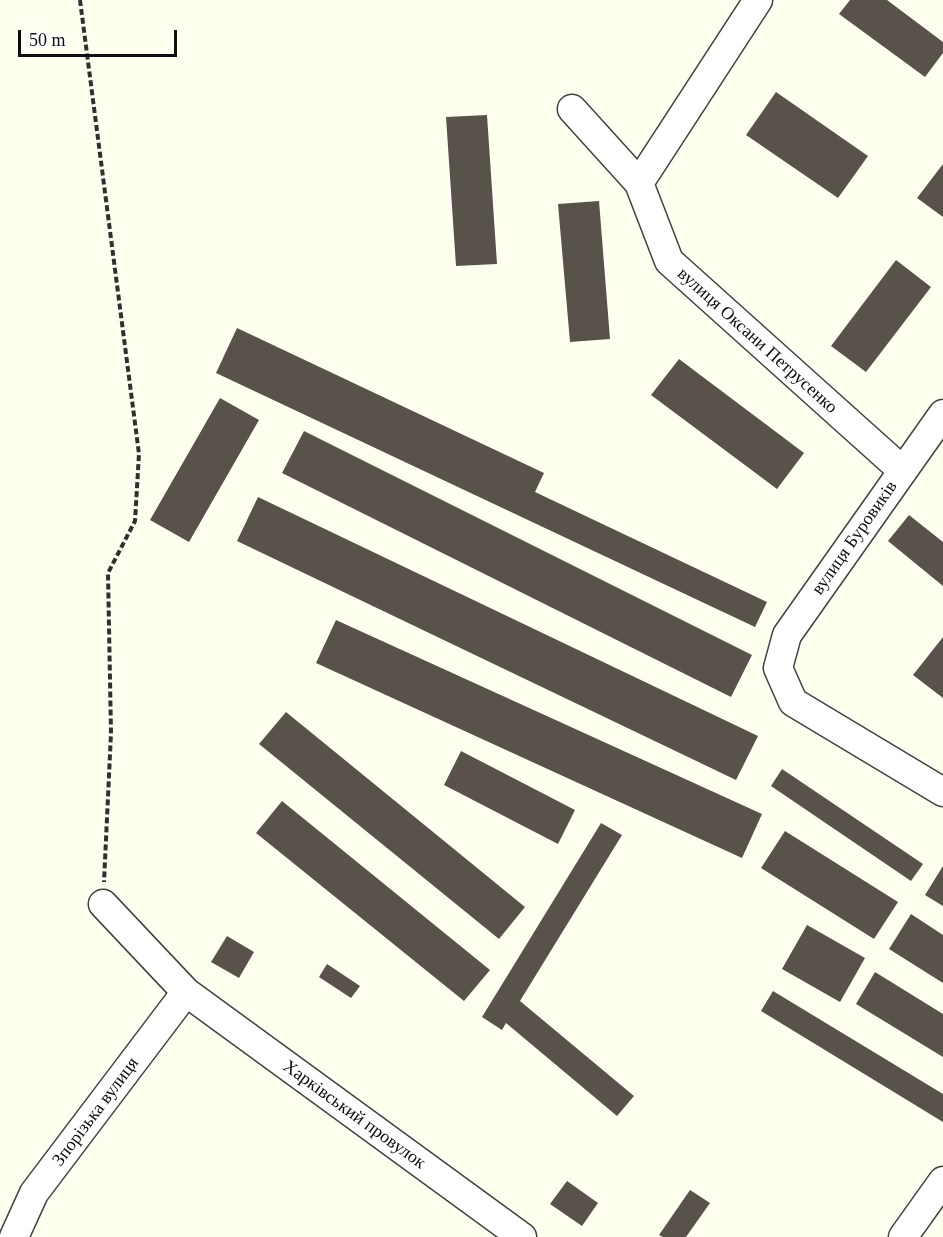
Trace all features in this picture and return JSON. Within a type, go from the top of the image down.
[{"type":"street","points":[[639,183],[758,0]]},
{"type":"street","name":"вулиця Оксани Петрусенко","points":[[572,109],[639,183],[669,261],[903,471]]},
{"type":"street","name":"вулиця Буровиків","points":[[943,414],[788,635],[778,668],[793,702],[943,792]]},
{"type":"street","name":"Харківський провулок","points":[[103,904],[186,992],[522,1237]]},
{"type":"street","name":"Зпорізька вулиця","points":[[14,1237],[34,1193],[186,992]]},
{"type":"street","points":[[903,1237],[943,1181]]},
{"type":"path","points":[[80,0],[139,454],[135,521],[108,573],[111,733],[103,904]]},
{"type":"building","points":[[850,0],[887,0],[943,42],[943,53],[925,77],[839,14]]},
{"type":"building","points":[[776,92],[868,156],[838,198],[746,135]]},
{"type":"building","points":[[487,115],[497,264],[456,266],[446,117]]},
{"type":"building","points":[[943,164],[943,217],[917,198]]},
{"type":"building","points":[[599,201],[610,339],[570,342],[558,204]]},
{"type":"building","points":[[896,260],[931,287],[866,372],[831,346]]},
{"type":"building","points":[[237,328],[544,473],[535,492],[767,602],[755,627],[216,373]]},
{"type":"building","points":[[679,359],[804,453],[777,489],[651,395]]},
{"type":"building","points":[[220,398],[259,420],[189,542],[150,520]]},
{"type":"building","points":[[304,431],[752,655],[731,697],[282,473]]},
{"type":"building","points":[[258,497],[758,736],[736,780],[237,541]]},
{"type":"building","points":[[909,515],[943,542],[943,586],[888,541]]},
{"type":"building","points":[[336,620],[762,814],[742,858],[316,663]]},
{"type":"building","points":[[943,637],[943,698],[913,675]]},
{"type":"building","points":[[286,712],[525,907],[499,939],[259,744]]},
{"type":"building","points":[[461,751],[575,810],[558,844],[444,785]]},
{"type":"building","points":[[782,769],[923,864],[911,881],[771,786]]},
{"type":"building","points":[[282,801],[490,970],[464,1001],[256,833]]},
{"type":"building","points":[[601,823],[622,835],[520,1001],[634,1096],[617,1116],[506,1023],[502,1030],[482,1017]]},
{"type":"building","points":[[785,831],[898,902],[874,939],[761,868]]},
{"type":"building","points":[[943,866],[943,906],[925,895]]},
{"type":"building","points":[[911,914],[943,935],[943,983],[889,949]]},
{"type":"building","points":[[807,925],[865,958],[840,1002],[782,969]]},
{"type":"building","points":[[227,936],[254,952],[239,978],[211,962]]},
{"type":"building","points":[[327,964],[360,986],[351,998],[319,977]]},
{"type":"building","points":[[875,972],[943,1014],[943,1057],[856,1004]]},
{"type":"building","points":[[773,991],[943,1094],[943,1122],[761,1011]]},
{"type":"building","points":[[567,1181],[598,1203],[582,1226],[550,1204]]},
{"type":"building","points":[[690,1190],[710,1203],[686,1237],[659,1235]]}]
